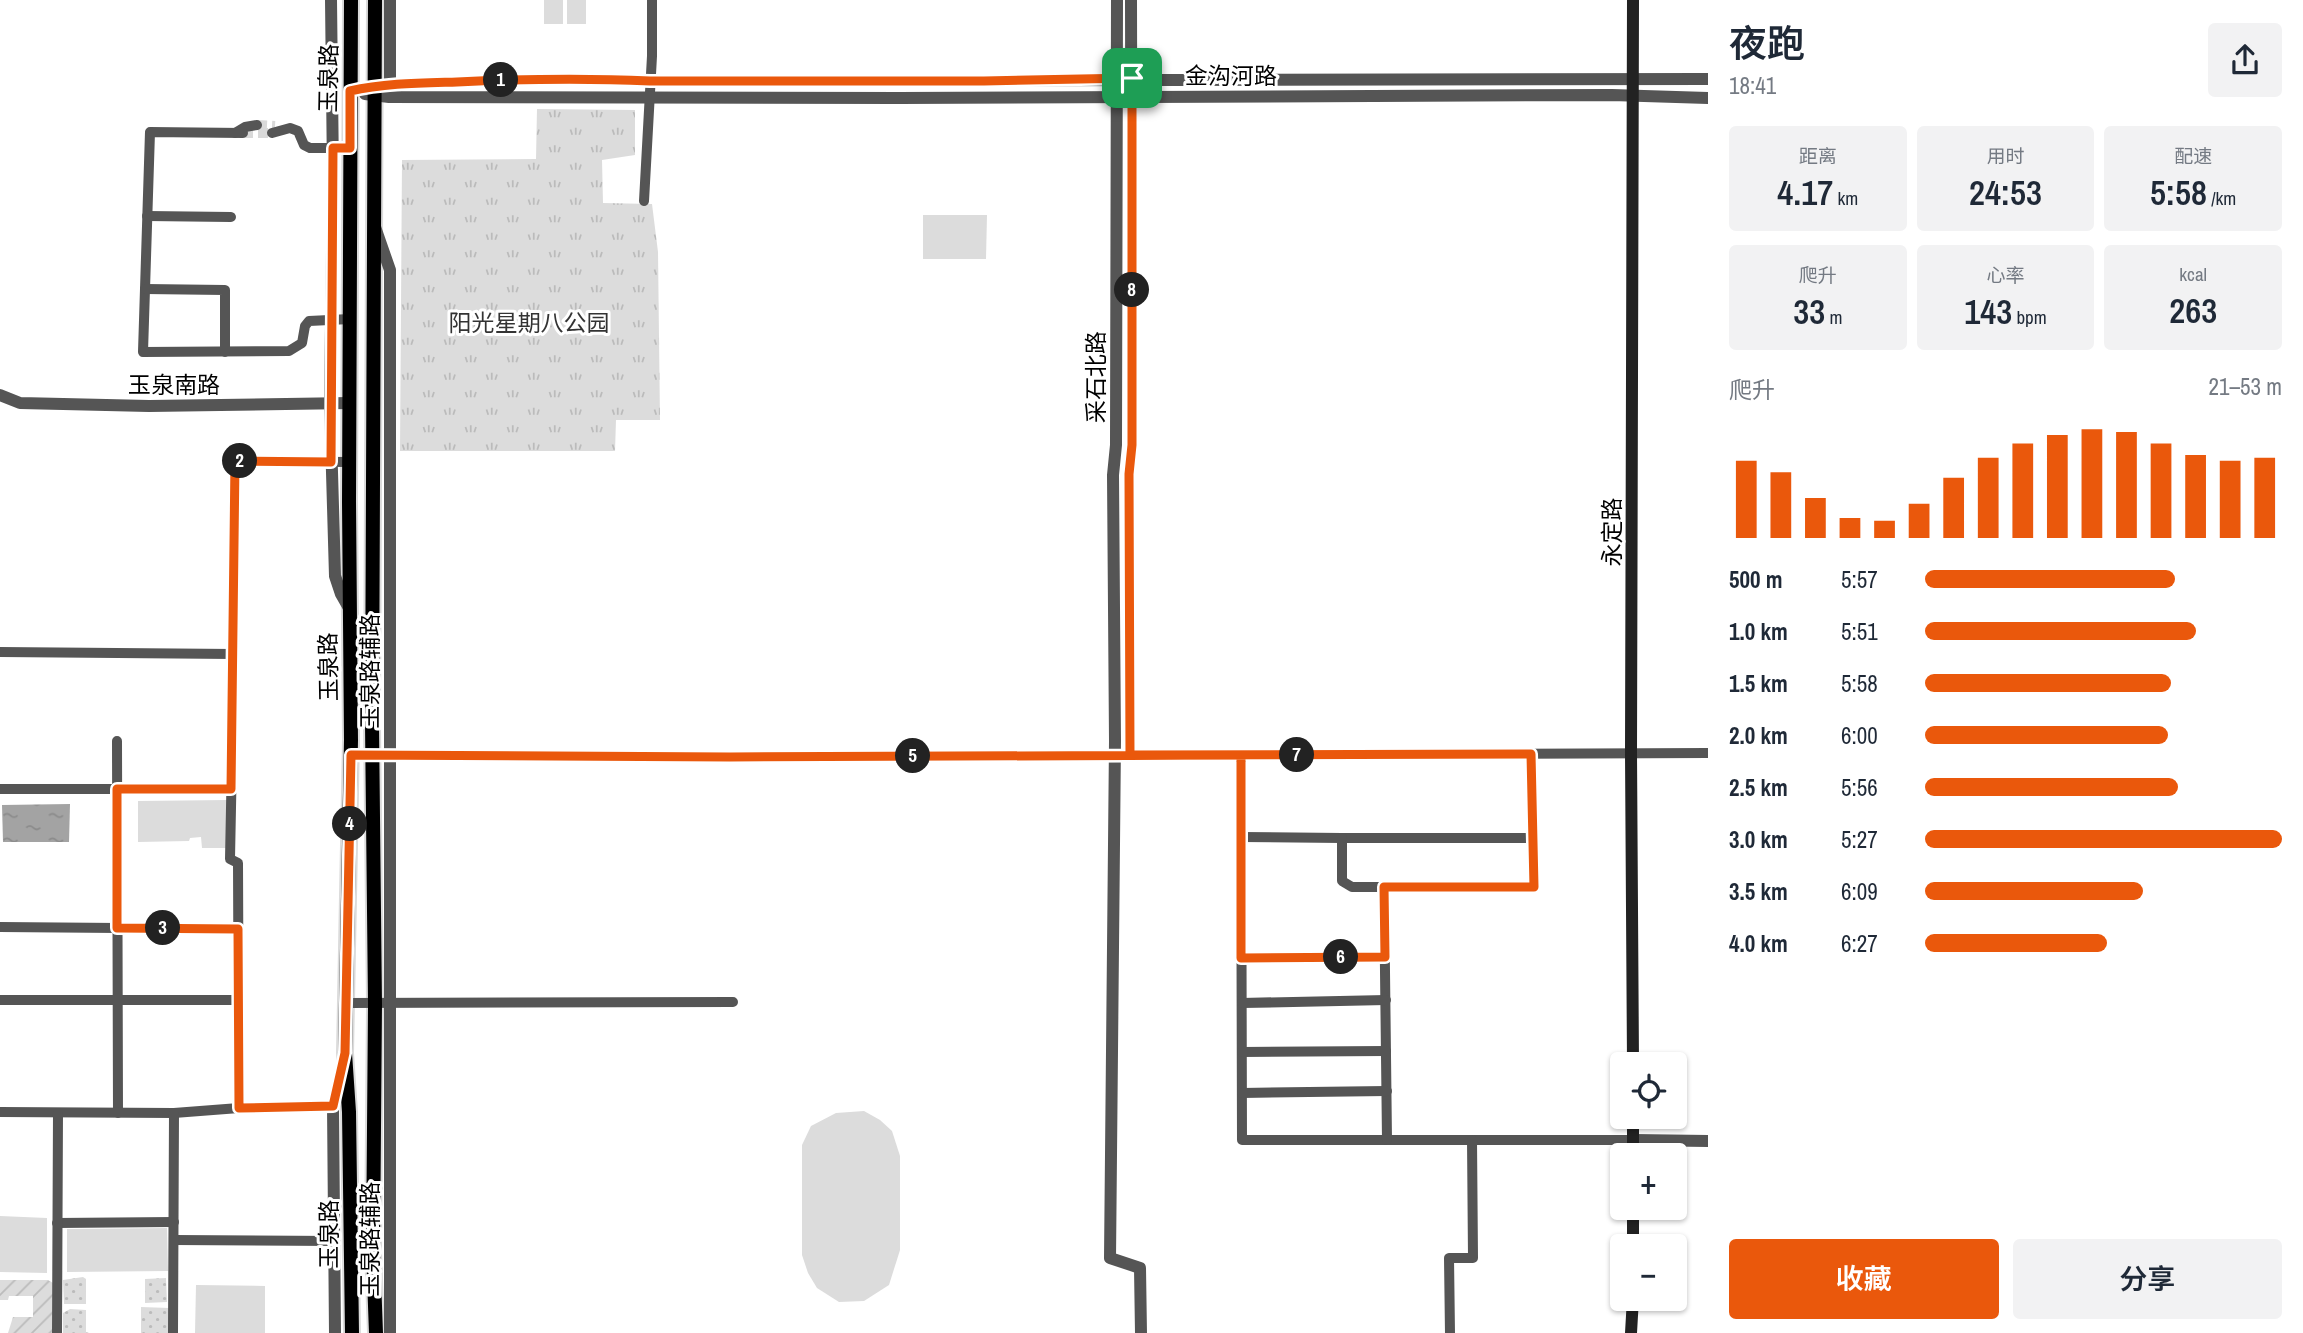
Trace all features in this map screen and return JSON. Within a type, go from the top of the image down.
[{"type":"main road","name":"玉泉路","points":[[351,0],[351,755],[345,1053],[349,1112],[352,1333]]},
{"type":"main road","name":"玉泉路","points":[[375,0],[380,89],[374,127],[372,754],[382,1004],[373,1251],[376,1333]]},
{"type":"main road","name":"永定路","points":[[1633,0],[1633,1052]]},
{"type":"main road","points":[[351,27],[362,41],[369,41],[375,35]]},
{"type":"main road","points":[[350,113],[355,107],[362,109],[374,127]]},
{"type":"main road","points":[[351,724],[360,731],[367,730],[372,724]]},
{"type":"main road","points":[[1633,1129],[1633,1140]]},
{"type":"main road","points":[[1631,1333],[1632,1311]]},
{"type":"street","points":[[331,0],[331,462],[335,576],[349,608]]},
{"type":"street","points":[[380,89],[390,0]]},
{"type":"street","points":[[644,201],[652,0]]},
{"type":"street","name":"采石北路","points":[[1117,0],[1110,1258],[1140,1268],[1141,1333]]},
{"type":"street","name":"采石北路","points":[[1130,755],[1129,474],[1132,445],[1133,97],[1131,0]]},
{"type":"street","name":"金沟河路","points":[[350,91],[483,80],[1708,79]]},
{"type":"street","name":"金沟河路","points":[[380,89],[650,99],[1708,98]]},
{"type":"street","points":[[257,125],[245,127],[239,134],[150,132],[143,352],[295,349],[302,343],[305,326],[309,321],[350,319]]},
{"type":"street","points":[[277,129],[290,128],[298,131],[304,145],[310,148],[350,148]]},
{"type":"street","points":[[147,216],[231,217]]},
{"type":"street","name":"玉泉路辅路","points":[[373,223],[390,270],[390,755],[382,1004],[390,1333]]},
{"type":"street","points":[[145,289],[225,290],[225,352]]},
{"type":"street","name":"玉泉南路","points":[[0,395],[20,403],[149,406],[350,403]]},
{"type":"street","points":[[239,1108],[238,863],[230,859],[235,461],[349,463]]},
{"type":"street","points":[[0,652],[234,654]]},
{"type":"street","points":[[117,741],[118,1114]]},
{"type":"street","points":[[351,755],[730,757],[1708,753]]},
{"type":"street","points":[[1342,838],[1342,881],[1352,887],[1534,887],[1531,754]]},
{"type":"street","points":[[1241,755],[1242,1140],[1708,1141]]},
{"type":"street","points":[[0,789],[231,789]]},
{"type":"street","points":[[1241,837],[1533,838]]},
{"type":"street","points":[[1384,887],[1387,1140]]},
{"type":"street","points":[[0,927],[238,929]]},
{"type":"street","points":[[1241,958],[1385,957]]},
{"type":"street","points":[[0,1000],[238,1000]]},
{"type":"street","points":[[1242,1003],[1386,1000]]},
{"type":"street","points":[[346,1003],[733,1002]]},
{"type":"street","points":[[1242,1052],[1386,1051]]},
{"type":"street","points":[[334,1333],[333,1106],[345,1053]]},
{"type":"street","points":[[1242,1093],[1387,1091]]},
{"type":"street","points":[[0,1112],[174,1114],[239,1108],[333,1106]]},
{"type":"street","points":[[57,1333],[58,1113]]},
{"type":"street","points":[[173,1333],[174,1114]]},
{"type":"street","points":[[1450,1333],[1449,1258],[1474,1258],[1472,1140]]},
{"type":"street","points":[[57,1223],[174,1222]]},
{"type":"street","points":[[174,1240],[334,1241]]},
{"type":"street","points":[[334,1260],[351,1301]]},
{"type":"green space","points":[[544,0],[563,0],[563,24],[544,24]]},
{"type":"green space","points":[[567,0],[586,0],[586,24],[567,24]]},
{"type":"green space","name":"阳光星期八公园","points":[[537,109],[635,110],[635,155],[602,160],[603,203],[652,204],[658,252],[660,420],[616,420],[615,451],[400,451],[402,160],[536,159]]},
{"type":"green space","points":[[923,215],[987,215],[986,259],[923,259]]},
{"type":"green space","points":[[228,800],[228,848],[202,848],[201,837],[190,838],[189,841],[138,842],[138,801]]},
{"type":"green space","points":[[864,1111],[892,1131],[900,1156],[900,1250],[889,1285],[864,1301],[839,1302],[817,1288],[802,1255],[802,1145],[811,1126],[836,1113]]},
{"type":"green space","points":[[0,1216],[47,1218],[47,1273],[0,1272]]},
{"type":"green space","points":[[167,1228],[168,1271],[67,1272],[67,1229]]},
{"type":"green space","points":[[83,1277],[86,1279],[86,1304],[64,1304],[63,1280]]},
{"type":"green space","points":[[166,1278],[167,1302],[145,1303],[145,1279]]},
{"type":"green space","points":[[0,1280],[48,1280],[53,1283],[52,1333],[8,1333],[13,1317],[33,1317],[33,1296],[9,1296],[8,1300],[0,1300]]},
{"type":"green space","points":[[196,1285],[265,1286],[265,1333],[195,1333]]},
{"type":"green space","points":[[141,1307],[169,1308],[169,1333],[141,1333]]},
{"type":"green space","points":[[70,1309],[86,1310],[86,1332],[89,1333],[63,1333],[63,1313]]},
{"type":"water","points":[[70,804],[69,842],[3,842],[2,805]]},
{"type":"tunnel","points":[[257,125],[275,126]]},
{"type":"tunnel","points":[[243,133],[272,133]]},
{"type":"route","points":[[1132,78],[1130,755],[1531,754],[1534,887],[1384,887],[1385,957],[1241,958],[1241,755],[730,757],[351,755],[345,1053],[333,1106],[239,1108],[238,929],[117,928],[117,789],[231,789],[235,461],[331,462],[333,148],[350,148],[350,91],[375,85],[483,80],[984,81],[1132,78]]}]
